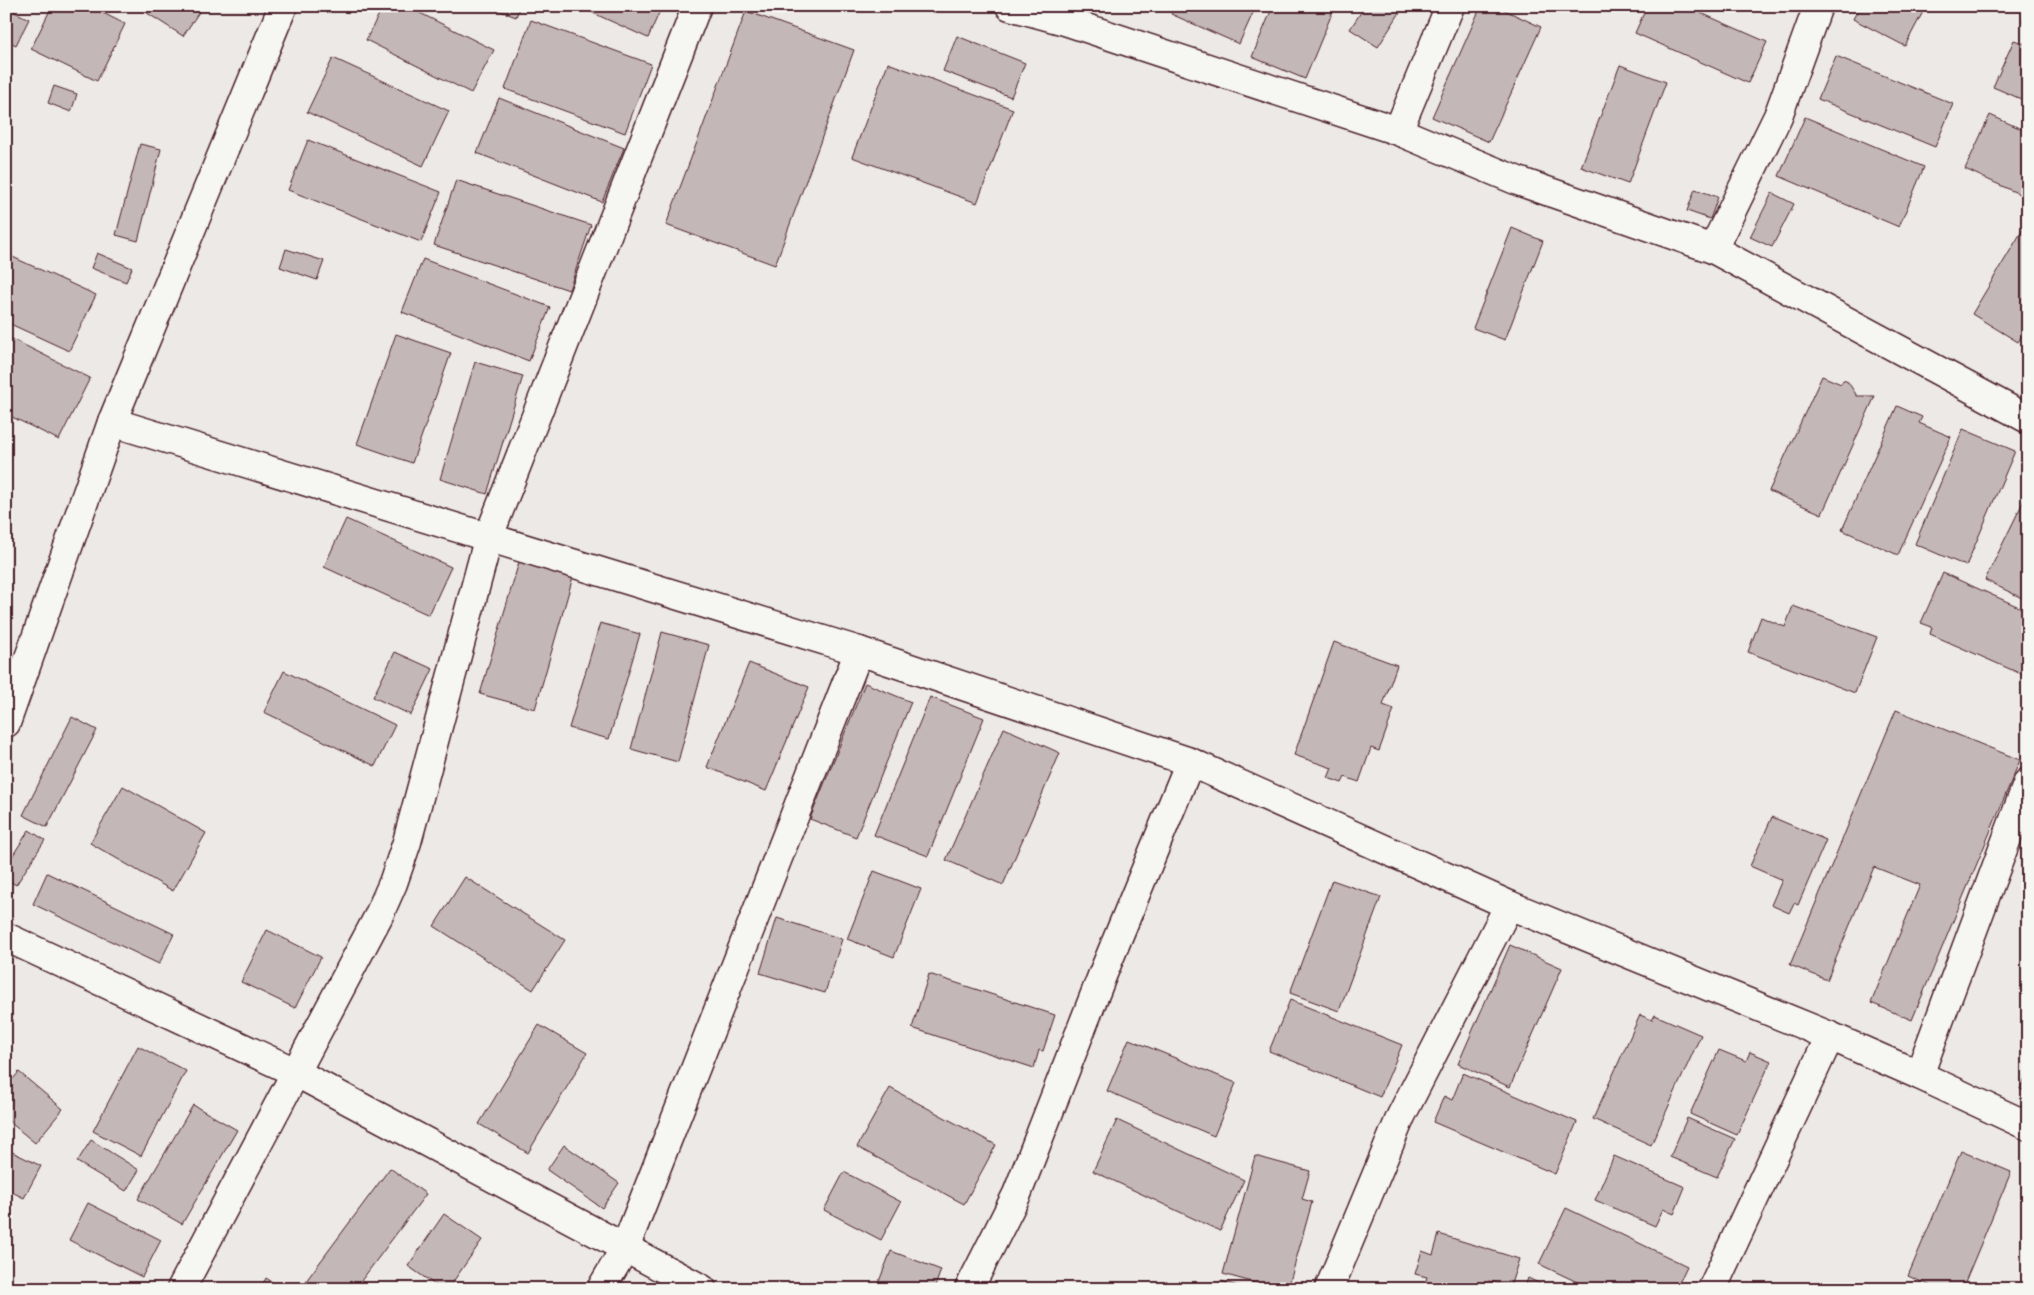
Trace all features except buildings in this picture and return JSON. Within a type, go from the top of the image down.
[{"type":"street","points":[[6,723],[112,422],[283,6]]},
{"type":"street","points":[[180,1289],[378,917],[393,883],[407,842],[489,536],[697,6]]},
{"type":"street","points":[[1010,6],[1069,14],[1398,131],[1518,181],[1713,249],[2028,419]]},
{"type":"street","points":[[1398,131],[1450,6]]},
{"type":"street","points":[[1713,249],[1778,116],[1818,6]]},
{"type":"street","points":[[112,422],[489,536],[859,651],[1190,762],[1509,905],[1830,1036],[2028,1126]]},
{"type":"street","points":[[601,1289],[625,1248],[859,651]]},
{"type":"street","points":[[969,1289],[1017,1194],[1102,976],[1190,762]]},
{"type":"street","points":[[1919,1075],[2028,782]]},
{"type":"street","points":[[1329,1289],[1401,1116],[1509,905]]},
{"type":"street","points":[[6,937],[295,1072],[702,1289]]},
{"type":"street","points":[[1712,1289],[1830,1036]]}]
